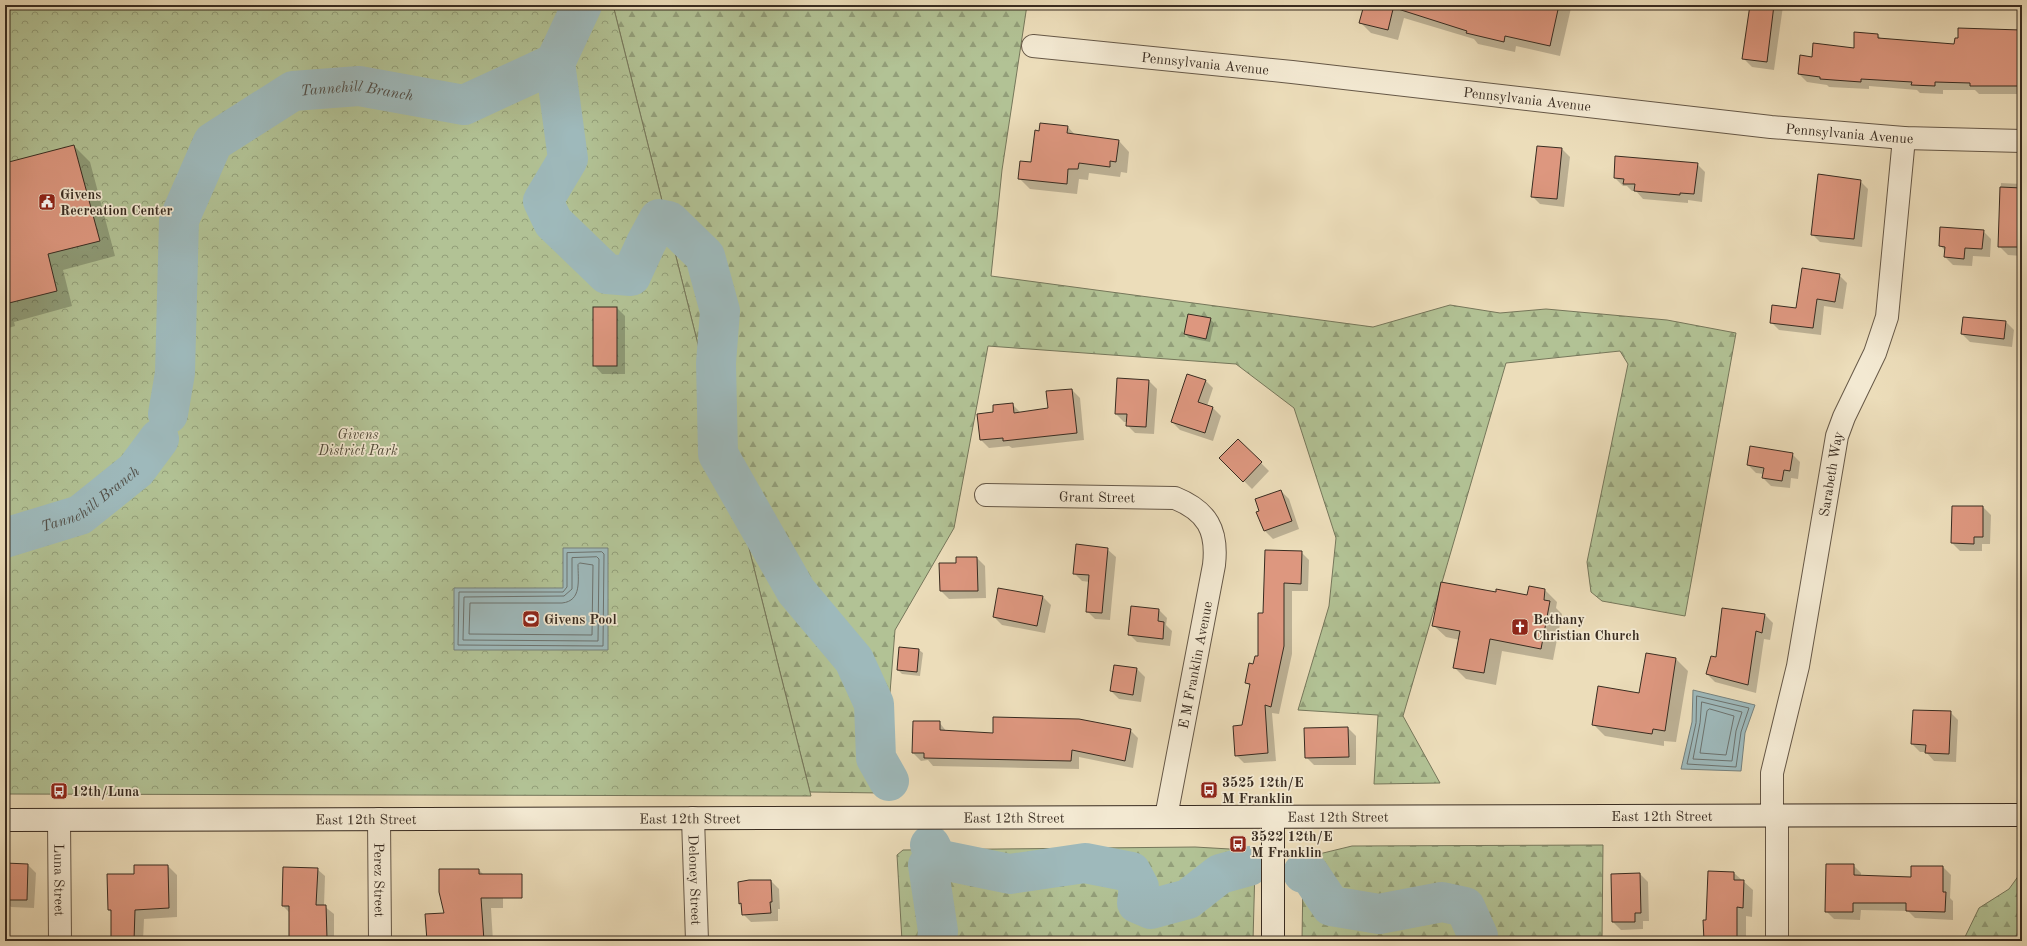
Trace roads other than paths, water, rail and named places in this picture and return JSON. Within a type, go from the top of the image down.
[{"type":"street","name":"Pennsylvania Avenue","points":[[1033,46],[1285,71],[1763,126],[1904,138],[2022,141]]},
{"type":"street","name":"Sarabeth Way","points":[[1777,941],[1772,773],[1798,666],[1837,436],[1844,417],[1875,353],[1887,317],[1904,138]]},
{"type":"street","name":"Grant Street","points":[[986,495],[1174,498],[1187,503],[1203,516]]},
{"type":"street","name":"E M Franklin Avenue","points":[[1166,817],[1214,565],[1216,548],[1214,538],[1211,527],[1203,516]]},
{"type":"street","name":"East 12th Street","points":[[5,820],[2022,815]]},
{"type":"street","points":[[1273,817],[1273,941]]},
{"type":"street","name":"Deloney Street","points":[[693,818],[697,941]]},
{"type":"street","name":"Perez Street","points":[[379,819],[380,941]]},
{"type":"street","name":"Luna Street","points":[[59,820],[60,941]]},
{"type":"water","name":"Givens Pool","points":[[563,548],[608,548],[608,650],[454,650],[454,588],[563,588]]},
{"type":"water","points":[[1693,690],[1755,705],[1745,733],[1741,771],[1681,769],[1692,722]]},
{"type":"waterway","name":"Tannehill Branch","points":[[168,414],[175,373],[179,220],[213,142],[293,91],[359,86],[464,105],[555,63],[582,5]]},
{"type":"waterway","points":[[555,63],[568,159],[543,201],[553,222],[607,274],[631,276],[659,219],[669,221],[705,256],[720,311],[716,363],[718,454],[796,591],[854,660],[874,704],[876,758],[889,781]]},
{"type":"waterway","name":"Tannehill Branch","points":[[5,538],[80,515],[136,470],[159,439]]},
{"type":"waterway","points":[[930,845],[937,859],[1010,874],[1085,863],[1131,872],[1139,887],[1137,903],[1151,909],[1188,899],[1220,874],[1249,866]]},
{"type":"waterway","points":[[937,859],[928,865],[938,931],[937,941]]},
{"type":"waterway","points":[[1303,873],[1309,873],[1331,906],[1379,914],[1442,902],[1465,907],[1478,936],[1478,941]]},
{"type":"place","name":"Givens Recreation Center","points":[[47,202]]},
{"type":"place","name":"Givens Pool","points":[[531,619]]},
{"type":"place","name":"Bethany Christian Church","points":[[1520,627]]},
{"type":"place","name":"3525 12th/E M Franklin","points":[[1209,790]]},
{"type":"place","name":"12th/Luna","points":[[59,791]]},
{"type":"place","name":"3522 12th/E M Franklin","points":[[1238,844]]},
{"type":"park label","name":"Givens District Park","points":[[358,442]]}]
